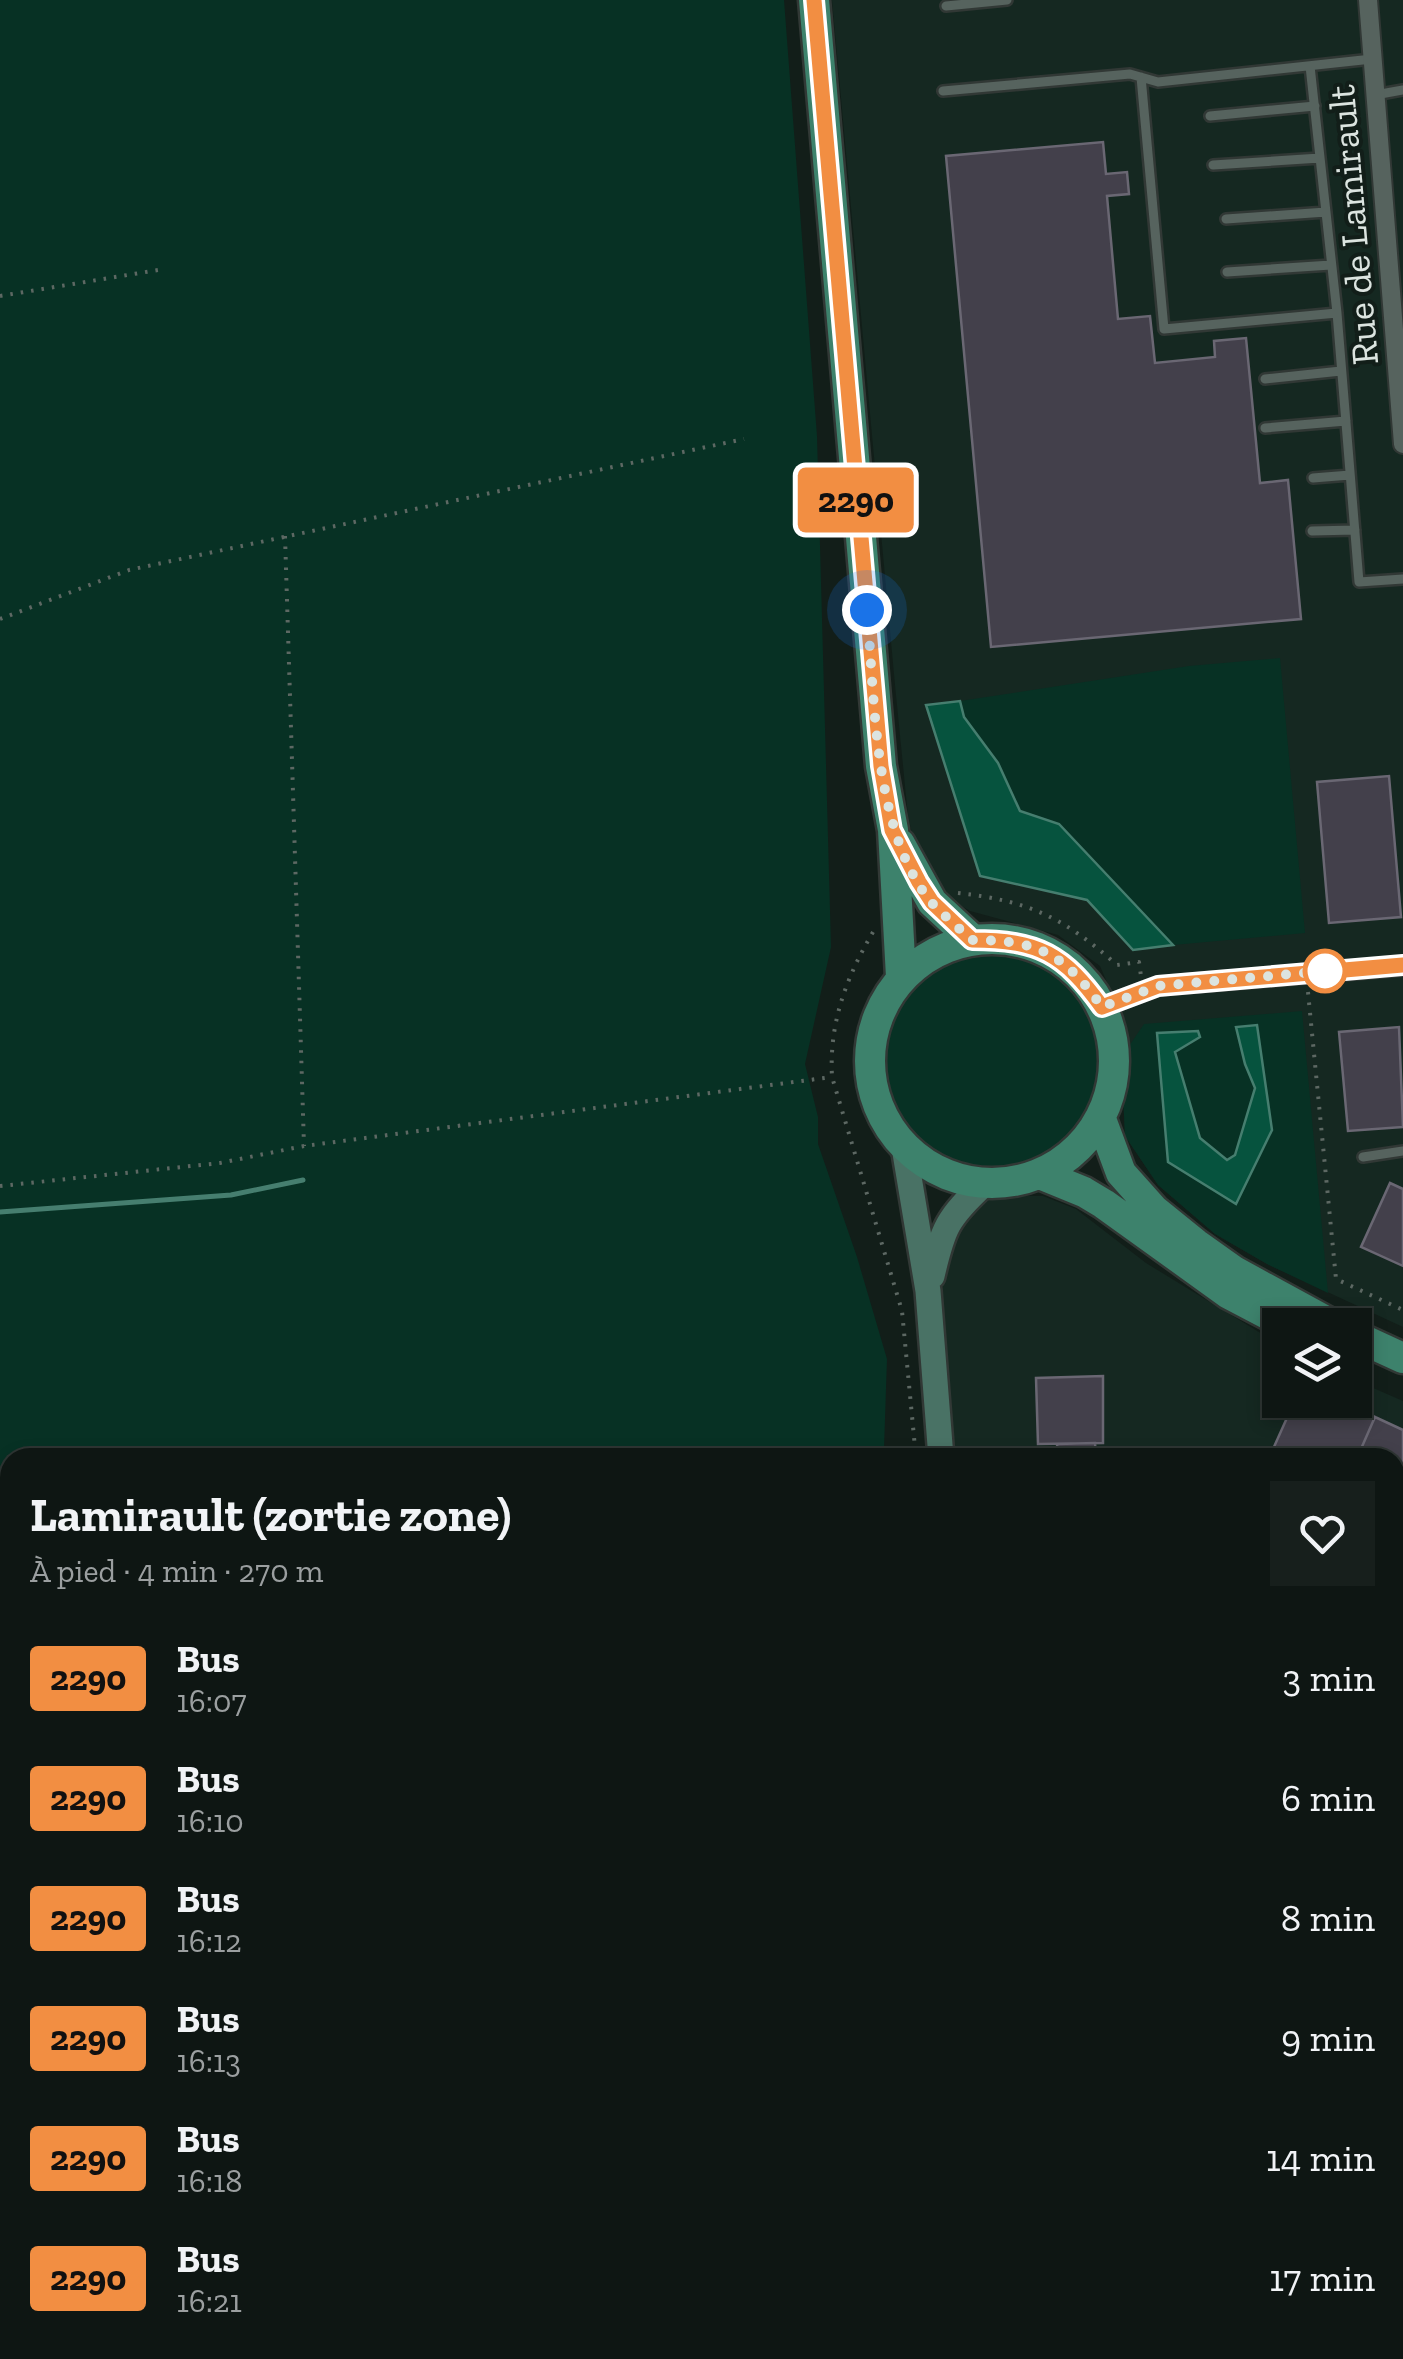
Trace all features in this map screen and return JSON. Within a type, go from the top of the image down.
[{"type":"main road","points":[[814,0],[881,766],[892,830],[902,977]]},
{"type":"main road","points":[[892,830],[934,904],[972,940]]},
{"type":"main road","points":[[972,940],[1012,940],[1048,952],[1080,976],[1102,1007],[1114,1052],[1110,1098],[1100,1119],[1075,1152],[1040,1174],[1013,1182],[984,1184],[954,1178],[927,1166],[904,1147],[882,1116],[870,1081],[870,1044],[880,1008],[902,977],[934,952],[972,940]]},
{"type":"main road","points":[[1100,1119],[1122,1173],[1154,1210],[1234,1270],[1302,1308]]},
{"type":"main road","points":[[904,1147],[928,1291],[940,1448]]},
{"type":"main road","points":[[1040,1174],[1104,1204],[1228,1294],[1262,1312]]},
{"type":"main road","points":[[928,1291],[942,1232],[953,1213],[984,1184]]},
{"type":"main road","points":[[1372,1344],[1403,1358]]},
{"type":"main road","points":[[1372,1364],[1403,1378]]},
{"type":"street","name":"Rue de Lamirault","points":[[1368,0],[1403,444]]},
{"type":"street","points":[[1102,1007],[1158,986],[1403,966]]},
{"type":"lane","points":[[946,6],[1007,0]]},
{"type":"lane","points":[[943,91],[1130,74],[1158,82],[1372,59]]},
{"type":"lane","points":[[1310,66],[1342,371],[1359,582],[1403,578]]},
{"type":"lane","points":[[1142,78],[1164,329],[1336,313]]},
{"type":"lane","points":[[1375,95],[1403,90]]},
{"type":"lane","points":[[1210,116],[1314,106]]},
{"type":"lane","points":[[1213,165],[1320,158]]},
{"type":"lane","points":[[1226,219],[1326,212]]},
{"type":"lane","points":[[1227,272],[1331,265]]},
{"type":"lane","points":[[1265,379],[1342,371]]},
{"type":"lane","points":[[1266,428],[1346,421]]},
{"type":"lane","points":[[1313,478],[1350,476]]},
{"type":"lane","points":[[1312,531],[1355,530]]},
{"type":"lane","points":[[1363,1158],[1403,1151]]},
{"type":"path","points":[[0,296],[164,268]]},
{"type":"path","points":[[0,619],[129,570],[744,439]]},
{"type":"path","points":[[286,536],[304,1146]]},
{"type":"path","points":[[934,904],[954,893],[995,898],[1049,914],[1117,964],[1139,962],[1143,992]]},
{"type":"path","points":[[898,919],[875,929],[857,961],[838,1006],[830,1047],[832,1077],[902,1311],[915,1448]]},
{"type":"path","points":[[1306,972],[1336,1279],[1403,1310]]},
{"type":"path","points":[[0,1186],[220,1164],[304,1146],[832,1077]]},
{"type":"shaded area","points":[[0,0],[784,0],[817,436],[831,947],[805,1064],[818,1117],[818,1144],[887,1359],[884,1448],[0,1448]]},
{"type":"shaded area","points":[[832,0],[1403,0],[1403,1327],[1372,1313],[1372,1308],[1362,1308],[1267,1264],[1215,1234],[1158,1185],[1125,1136],[1127,1049],[1115,1001],[1100,966],[1058,935],[970,911],[933,889],[918,859],[908,816]]},
{"type":"shaded area","points":[[1280,658],[1305,933],[1173,945],[1059,824],[1020,811],[998,763],[964,717],[960,701],[1189,666]]},
{"type":"shaded area","points":[[960,701],[964,717],[998,763],[1020,811],[1059,824],[1173,945],[1133,950],[1087,900],[980,876],[926,705]]},
{"type":"shaded area","points":[[987,951],[1029,960],[1065,983],[1088,1019],[1097,1061],[1088,1103],[1065,1139],[1029,1162],[987,1171],[945,1162],[909,1139],[886,1103],[877,1061],[886,1019],[909,983],[945,960]]},
{"type":"shaded area","points":[[1302,1011],[1328,1293],[1215,1234],[1158,1185],[1125,1136],[1127,1049],[1144,1024]],"holes":[[[1257,1025],[1272,1130],[1236,1204],[1168,1162],[1158,1033],[1192,1044],[1175,1052],[1200,1138],[1227,1160],[1235,1155],[1255,1088],[1237,1027]]]},
{"type":"shaded area","points":[[1257,1025],[1272,1130],[1236,1204],[1168,1162],[1157,1033],[1198,1031],[1200,1037],[1175,1052],[1200,1138],[1227,1160],[1235,1155],[1255,1088],[1236,1027]]},
{"type":"shaded area","points":[[982,1196],[1043,1196],[1076,1209],[1146,1263],[1262,1334],[1262,1418],[1372,1418],[1372,1387],[1403,1401],[1403,1448],[949,1448],[938,1300],[944,1237]]},
{"type":"building","points":[[1103,142],[1106,174],[1127,172],[1129,194],[1107,196],[1118,319],[1150,316],[1155,363],[1215,357],[1214,341],[1246,338],[1260,483],[1288,480],[1301,619],[991,647],[946,156]]},
{"type":"building","points":[[1389,776],[1401,917],[1329,923],[1317,782]]},
{"type":"building","points":[[1399,1027],[1403,1127],[1348,1131],[1339,1032]]},
{"type":"building","points":[[1390,1183],[1403,1189],[1403,1266],[1361,1247]]},
{"type":"building","points":[[1103,1376],[1103,1443],[1038,1444],[1036,1378]]},
{"type":"building","points":[[1372,1416],[1375,1417],[1361,1448],[1273,1448],[1287,1418]]},
{"type":"building","points":[[1375,1417],[1403,1430],[1403,1448],[1361,1448]]},
{"type":"building","points":[[1095,1443],[1095,1448],[1057,1448],[1057,1444]]},
{"type":"waterway","points":[[0,1212],[231,1195],[303,1180]]},
{"type":"bus line","name":"2290","points":[[814,0],[881,766],[892,830],[919,882],[932,902],[972,940],[1012,940],[1048,952],[1080,976],[1102,1007],[1158,986],[1403,965]]},
{"type":"route","points":[[867,610],[881,766],[892,830],[932,902],[972,940],[1012,940],[1048,952],[1080,976],[1102,1007],[1158,986],[1337,970],[1325,971]]}]
